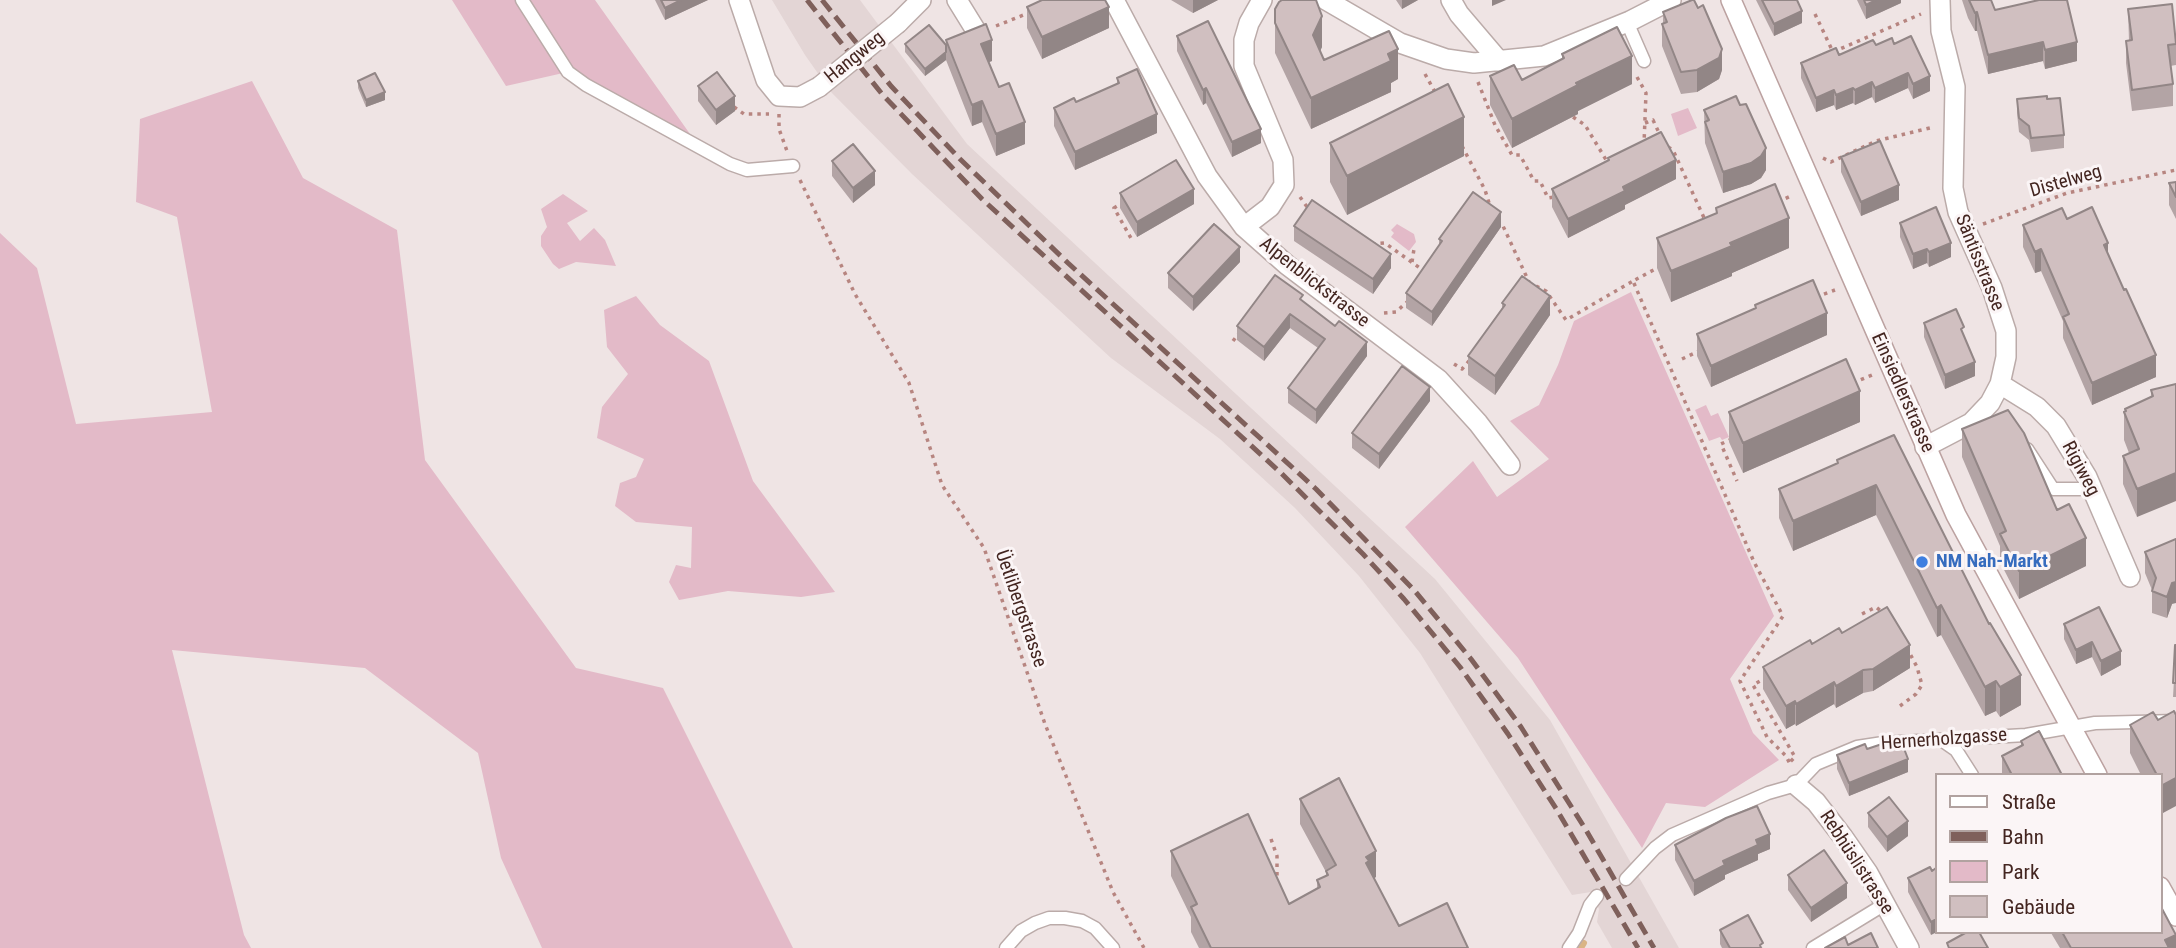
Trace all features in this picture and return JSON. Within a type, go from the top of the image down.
[{"type":"street","points":[[739,0],[766,80],[779,96]]},
{"type":"street","name":"Hangweg","points":[[779,96],[800,97],[818,87],[898,23],[921,0]]},
{"type":"street","points":[[957,0],[978,34]]},
{"type":"street","name":"Alpenblickstrasse","points":[[1114,0],[1207,176],[1244,227],[1287,265],[1438,380],[1478,423],[1510,465]]},
{"type":"street","points":[[1244,227],[1270,207],[1284,185],[1283,160],[1244,66],[1244,40],[1249,23],[1262,0]]},
{"type":"street","points":[[1326,0],[1420,51],[1446,59],[1479,62],[1544,56],[1627,22],[1671,0]]},
{"type":"street","points":[[1451,0],[1459,14],[1499,61]]},
{"type":"street","name":"Einsiedlerstrasse","points":[[1731,0],[1925,447],[1974,550],[2096,773]]},
{"type":"street","name":"Säntisstrasse","points":[[1925,447],[1957,438],[1990,403],[2000,384],[2006,357],[2007,331],[1992,288],[1958,212],[1953,188],[1955,87],[1941,31],[1940,3]]},
{"type":"street","name":"Rigiweg","points":[[2000,384],[2037,407],[2056,426],[2091,485],[2130,577]]},
{"type":"street","name":"Rebhüslistrasse","points":[[1796,785],[1816,802],[1843,837],[1909,948]]},
{"type":"street","points":[[2162,891],[2176,916]]},
{"type":"lane","points":[[522,0],[568,72],[586,85],[730,164],[747,170],[793,166]]},
{"type":"lane","points":[[1627,22],[1644,61]]},
{"type":"lane","points":[[2016,433],[2053,489],[2080,489],[2091,485]]},
{"type":"lane","name":"Hernerholzgasse","points":[[1626,880],[1655,848],[1672,835],[1768,793],[1796,785],[1816,764],[1857,747],[1892,742],[2026,735],[2095,723],[2176,721]]},
{"type":"lane","points":[[1943,741],[1956,750],[1971,773]]},
{"type":"lane","points":[[1569,948],[1597,896]]},
{"type":"lane","points":[[1813,948],[1885,904]]},
{"type":"lane","points":[[1006,948],[1021,932],[1035,923],[1049,918],[1065,918],[1083,921],[1094,928],[1113,948]]},
{"type":"path","points":[[1815,14],[1832,52],[1940,3]]},
{"type":"path","points":[[978,34],[1036,10]]},
{"type":"path","points":[[1420,51],[1418,60],[1434,90],[1437,102]]},
{"type":"path","points":[[1479,62],[1478,84],[1495,125],[1512,155],[1520,155],[1534,181],[1540,181],[1548,198],[1560,196]]},
{"type":"path","points":[[1634,71],[1646,93],[1644,145],[1640,153]]},
{"type":"path","name":"Üetlibergstrasse","points":[[779,96],[779,129],[793,166],[855,294],[909,383],[942,485],[984,548],[1045,724],[1113,892],[1144,948]]},
{"type":"path","points":[[731,103],[737,111],[744,114],[775,113],[779,96]]},
{"type":"path","points":[[1573,117],[1585,125],[1611,168]]},
{"type":"path","points":[[1645,123],[1653,120],[1664,145],[1673,149],[1705,222]]},
{"type":"path","points":[[1818,155],[1831,162],[1884,138],[1955,122]]},
{"type":"path","points":[[1644,145],[1651,143]]},
{"type":"path","points":[[1462,145],[1485,190],[1490,209]]},
{"type":"path","name":"Distelweg","points":[[1966,230],[2067,193],[2176,170]]},
{"type":"path","points":[[1768,207],[1812,187]]},
{"type":"path","points":[[1132,240],[1114,208],[1133,197]]},
{"type":"path","points":[[1493,218],[1503,226],[1530,283],[1546,291],[1566,320],[1668,262]]},
{"type":"path","points":[[1368,249],[1372,244],[1385,243],[1426,272],[1431,262]]},
{"type":"path","points":[[1412,247],[1415,249],[1412,262]]},
{"type":"path","points":[[1633,281],[1754,562],[1783,616],[1740,681],[1767,737],[1790,762],[1796,785]]},
{"type":"path","points":[[1809,300],[1853,282]]},
{"type":"path","points":[[1372,329],[1382,314],[1401,309],[1412,295]]},
{"type":"path","points":[[1233,341],[1240,331]]},
{"type":"path","points":[[1682,359],[1705,349]]},
{"type":"path","points":[[1438,380],[1450,362],[1462,369],[1471,359]]},
{"type":"path","points":[[1842,388],[1890,368]]},
{"type":"path","points":[[1733,439],[1721,444],[1737,481]]},
{"type":"path","points":[[1862,614],[1875,607],[1888,620]]},
{"type":"path","points":[[1900,706],[1916,694],[1922,685],[1908,649]]},
{"type":"path","points":[[1773,673],[1753,685],[1795,757],[1790,762]]},
{"type":"path","points":[[1271,839],[1277,856],[1277,885]]},
{"type":"shaded area","points":[[772,0],[860,0],[967,144],[1435,579],[1550,720],[1679,948],[1612,948],[1597,922],[1599,909],[1591,892],[1572,895],[1420,653],[1359,576],[1295,508],[1220,439],[1111,358],[912,174],[831,92]]},
{"type":"green space","points":[[452,0],[595,0],[690,134],[572,71],[506,86]]},
{"type":"green space","points":[[252,81],[303,178],[397,230],[425,460],[576,668],[663,688],[793,948],[542,948],[501,858],[478,753],[365,668],[172,650],[244,935],[251,948],[0,948],[0,233],[37,268],[76,424],[212,412],[177,217],[136,202],[140,119]]},
{"type":"green space","points":[[1688,108],[1697,128],[1678,136],[1671,114]]},
{"type":"green space","points":[[563,194],[588,211],[567,223],[580,241],[594,228],[605,240],[616,266],[576,262],[559,269],[553,264],[541,246],[541,236],[547,227],[541,209]]},
{"type":"green space","points":[[1397,224],[1414,234],[1416,242],[1409,251],[1391,237],[1394,233],[1391,230]]},
{"type":"green space","points":[[1631,292],[1774,616],[1730,679],[1753,733],[1779,760],[1705,807],[1666,803],[1642,848],[1518,658],[1405,527],[1473,461],[1497,497],[1549,459],[1510,421],[1539,405],[1558,365],[1574,321]]},
{"type":"green space","points":[[636,296],[660,325],[709,361],[753,481],[835,592],[801,597],[728,591],[679,600],[669,582],[676,565],[691,568],[692,527],[636,522],[615,506],[620,483],[636,477],[644,459],[597,438],[602,407],[628,374],[607,347],[604,310]]},
{"type":"green space","points":[[1706,405],[1711,416],[1718,413],[1729,437],[1709,441],[1695,410]]},
{"type":"building","points":[[661,0],[681,0],[665,8]]},
{"type":"building","points":[[1042,0],[1105,0],[1109,7],[1042,37],[1027,7]]},
{"type":"building","points":[[1282,0],[1316,0],[1322,16],[1313,35],[1324,60],[1389,31],[1398,49],[1388,54],[1391,61],[1311,98],[1275,23],[1275,9]]},
{"type":"building","points":[[1692,0],[1698,8],[1703,5],[1722,49],[1719,58],[1697,70],[1681,72],[1662,24],[1667,22],[1663,12]]},
{"type":"building","points":[[1762,0],[1797,0],[1802,11],[1774,24]]},
{"type":"building","points":[[1969,0],[1991,0],[1995,10],[2039,0],[2067,0],[2077,42],[2045,50],[2043,42],[1988,55],[1977,12],[1975,13]]},
{"type":"building","points":[[2172,4],[2176,44],[2168,45],[2173,84],[2132,90],[2126,41],[2132,40],[2128,9]]},
{"type":"building","points":[[1208,21],[1261,129],[1232,142],[1177,36]]},
{"type":"building","points":[[986,24],[992,40],[981,44],[999,87],[1009,83],[1025,122],[996,134],[982,101],[972,105],[946,40]]},
{"type":"building","points":[[929,25],[946,45],[946,52],[925,69],[905,44]]},
{"type":"building","points":[[1617,27],[1632,56],[1576,83],[1578,85],[1512,119],[1490,76],[1514,65],[1522,80],[1564,58],[1562,54]]},
{"type":"building","points":[[1911,36],[1930,76],[1913,84],[1908,73],[1875,88],[1872,82],[1855,90],[1853,88],[1836,95],[1834,90],[1816,98],[1801,63],[1836,48],[1839,55],[1873,40],[1876,45],[1892,38],[1894,44]]},
{"type":"building","points":[[1137,69],[1157,114],[1075,152],[1054,108],[1074,98],[1076,102],[1119,83],[1117,78]]},
{"type":"building","points":[[717,72],[735,96],[716,110],[698,86]]},
{"type":"building","points":[[375,73],[385,92],[366,100],[358,81]]},
{"type":"building","points":[[1448,84],[1464,117],[1347,176],[1330,143]]},
{"type":"building","points":[[1736,96],[1740,105],[1746,104],[1766,148],[1761,156],[1751,163],[1723,172],[1705,122],[1709,120],[1704,110]]},
{"type":"building","points":[[2047,96],[2047,99],[2060,98],[2064,135],[2031,138],[2029,126],[2019,118],[2017,99]]},
{"type":"building","points":[[1661,132],[1676,160],[1623,187],[1625,191],[1568,219],[1552,189]]},
{"type":"building","points":[[1880,141],[1899,185],[1861,202],[1841,157]]},
{"type":"building","points":[[853,144],[875,171],[853,188],[832,161]]},
{"type":"building","points":[[1176,160],[1194,189],[1137,222],[1120,193]]},
{"type":"building","points":[[2176,182],[2176,197],[2169,183]]},
{"type":"building","points":[[1775,184],[1789,218],[1730,243],[1732,246],[1671,271],[1657,238],[1717,213],[1716,208]]},
{"type":"building","points":[[1473,192],[1501,212],[1432,312],[1406,293],[1442,241],[1439,239]]},
{"type":"building","points":[[1312,200],[1391,254],[1373,279],[1294,226]]},
{"type":"building","points":[[1936,207],[1951,243],[1929,252],[1927,249],[1913,254],[1900,223]]},
{"type":"building","points":[[2092,207],[2108,243],[2104,245],[2156,355],[2092,383],[2063,317],[2069,314],[2041,249],[2035,252],[2023,225],[2062,208],[2067,219]]},
{"type":"building","points":[[1214,224],[1240,247],[1193,297],[1168,273]]},
{"type":"building","points":[[1275,275],[1303,295],[1300,299],[1335,326],[1339,321],[1367,342],[1316,410],[1288,388],[1325,339],[1290,314],[1264,347],[1237,326]]},
{"type":"building","points":[[1522,276],[1550,296],[1495,376],[1468,356],[1505,305],[1502,303]]},
{"type":"building","points":[[1813,280],[1827,313],[1711,366],[1697,334]]},
{"type":"building","points":[[1956,309],[1975,362],[1945,375],[1924,323]]},
{"type":"building","points":[[1846,359],[1860,391],[1743,443],[1729,412]]},
{"type":"building","points":[[1402,366],[1430,387],[1379,454],[1352,433]]},
{"type":"building","points":[[2176,384],[2176,473],[2137,489],[2123,456],[2139,449],[2125,409],[2153,396],[2151,390]]},
{"type":"building","points":[[2008,410],[2024,433],[2057,510],[2069,504],[2086,538],[2019,571],[2000,534],[2006,531],[1962,429]]},
{"type":"building","points":[[1894,435],[1989,624],[2021,675],[2000,687],[1996,681],[1985,687],[1941,605],[1937,608],[1876,485],[1793,521],[1779,489]]},
{"type":"building","points":[[2176,539],[2176,582],[2172,583],[2167,597],[2152,591],[2156,578],[2145,552]]},
{"type":"building","points":[[1887,607],[1910,645],[1873,669],[1863,670],[1836,686],[1834,682],[1796,704],[1795,701],[1786,706],[1763,667],[1810,640],[1812,644],[1839,628],[1842,633]]},
{"type":"building","points":[[2099,607],[2121,651],[2101,661],[2092,642],[2076,650],[2064,624]]},
{"type":"building","points":[[2175,645],[2176,683],[2173,683]]},
{"type":"building","points":[[2174,711],[2176,715],[2176,778],[2163,785],[2162,773],[2156,773],[2130,725],[2153,712],[2158,720]]},
{"type":"building","points":[[2039,731],[2061,773],[2011,773],[2002,756],[2023,745],[2021,741]]},
{"type":"building","points":[[1900,738],[1908,759],[1849,783],[1837,755],[1865,744],[1867,749]]},
{"type":"building","points":[[1339,778],[1376,851],[1366,857],[1369,861],[1366,863],[1399,926],[1447,903],[1468,948],[1211,948],[1191,907],[1197,904],[1171,851],[1248,814],[1289,904],[1320,887],[1317,880],[1328,875],[1326,871],[1336,865],[1300,799]]},
{"type":"building","points":[[1889,797],[1908,821],[1887,837],[1868,813]]},
{"type":"building","points":[[1757,806],[1770,834],[1756,840],[1758,845],[1723,861],[1725,865],[1694,881],[1675,845],[1726,818]]},
{"type":"building","points":[[1824,850],[1847,883],[1811,908],[1788,875]]},
{"type":"building","points":[[1930,867],[1932,871],[1934,870],[1934,920],[1931,922],[1908,878]]},
{"type":"building","points":[[2162,909],[2176,935],[2165,940],[2169,948],[2071,948],[2063,934],[2162,934]]},
{"type":"building","points":[[1748,915],[1763,943],[1761,948],[1730,948],[1720,930]]},
{"type":"building","points":[[1871,933],[1878,948],[1825,948],[1845,937],[1848,945]]},
{"type":"building","points":[[1963,934],[1980,934],[1988,948],[1949,948],[1947,943]]},
{"type":"waterway","points":[[1581,948],[1584,943]]},
{"type":"railway","points":[[807,0],[882,94],[982,199],[1281,473],[1404,599],[1460,667],[1508,734],[1557,810],[1638,948]]},
{"type":"railway","points":[[822,0],[891,86],[960,159],[1068,263],[1316,489],[1414,590],[1471,659],[1521,727],[1586,830],[1654,948]]},
{"type":"place","name":"NM Nah-Markt","points":[[1922,562]]}]
